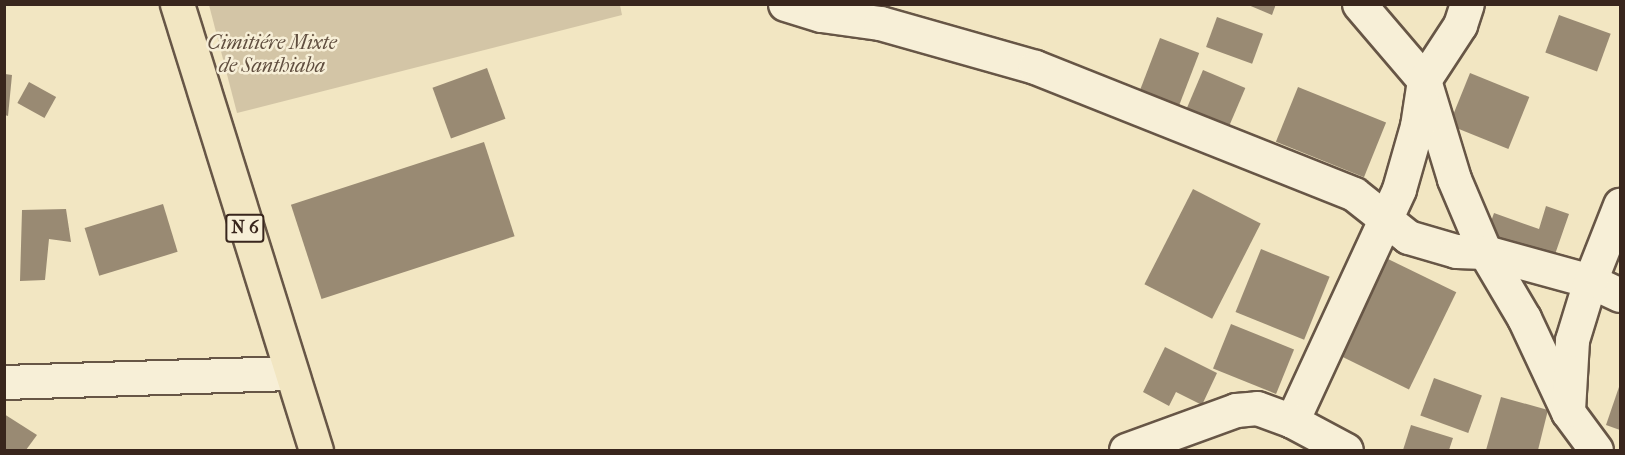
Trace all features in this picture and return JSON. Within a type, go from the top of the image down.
[{"type":"main road","name":"N 6","points":[[177,4],[289,373],[316,450]]},
{"type":"street","points":[[785,4],[821,15],[877,14],[1035,67],[1354,195],[1373,206],[1383,220],[1408,237],[1456,251],[1485,252],[1590,281],[1620,295]]},
{"type":"street","points":[[1359,4],[1424,80],[1454,179],[1485,252],[1524,318],[1568,412],[1596,450]]},
{"type":"street","points":[[1292,421],[1398,189],[1417,126],[1424,80],[1460,25],[1467,4]]},
{"type":"street","points":[[1571,450],[1568,412],[1572,340],[1590,281],[1620,205]]},
{"type":"street","points":[[4,382],[289,373]]},
{"type":"street","points":[[1126,450],[1236,410],[1257,408],[1292,421],[1346,450]]},
{"type":"green space","name":"Cimitiére Mixte de Santhiaba","points":[[209,5],[620,5],[622,15],[237,113]]},
{"type":"building","points":[[1246,4],[1276,4],[1272,15]]},
{"type":"building","points":[[1559,15],[1611,34],[1597,71],[1545,53]]},
{"type":"building","points":[[1217,17],[1263,34],[1252,64],[1206,47]]},
{"type":"building","points":[[1160,38],[1199,53],[1177,110],[1138,95]]},
{"type":"building","points":[[487,68],[505,119],[451,139],[432,88]]},
{"type":"building","points":[[1203,70],[1245,88],[1224,139],[1182,121]]},
{"type":"building","points":[[1470,73],[1529,97],[1508,149],[1449,125]]},
{"type":"building","points":[[5,74],[12,75],[8,116],[5,115]]},
{"type":"building","points":[[29,82],[56,97],[44,118],[17,103]]},
{"type":"building","points":[[1298,87],[1386,123],[1364,177],[1276,142]]},
{"type":"building","points":[[484,142],[515,236],[322,299],[291,205]]},
{"type":"building","points":[[1193,189],[1261,224],[1212,319],[1144,284]]},
{"type":"building","points":[[163,204],[178,252],[99,276],[85,228]]},
{"type":"building","points":[[1546,206],[1569,214],[1552,263],[1485,239],[1494,213],[1539,229]]},
{"type":"building","points":[[66,209],[71,242],[49,239],[45,280],[20,281],[22,210]]},
{"type":"building","points":[[1261,249],[1330,277],[1304,340],[1236,312]]},
{"type":"building","points":[[1388,259],[1456,292],[1409,389],[1341,356]]},
{"type":"building","points":[[1231,324],[1294,349],[1276,394],[1213,369]]},
{"type":"building","points":[[1165,347],[1217,373],[1202,405],[1176,392],[1169,406],[1143,392]]},
{"type":"building","points":[[1434,378],[1482,395],[1468,433],[1420,416]]},
{"type":"building","points":[[1620,384],[1620,430],[1606,425]]},
{"type":"building","points":[[1501,397],[1548,410],[1538,450],[1486,450]]},
{"type":"building","points":[[4,414],[37,435],[26,450],[4,450]]},
{"type":"building","points":[[1411,425],[1453,438],[1449,450],[1403,450]]}]
